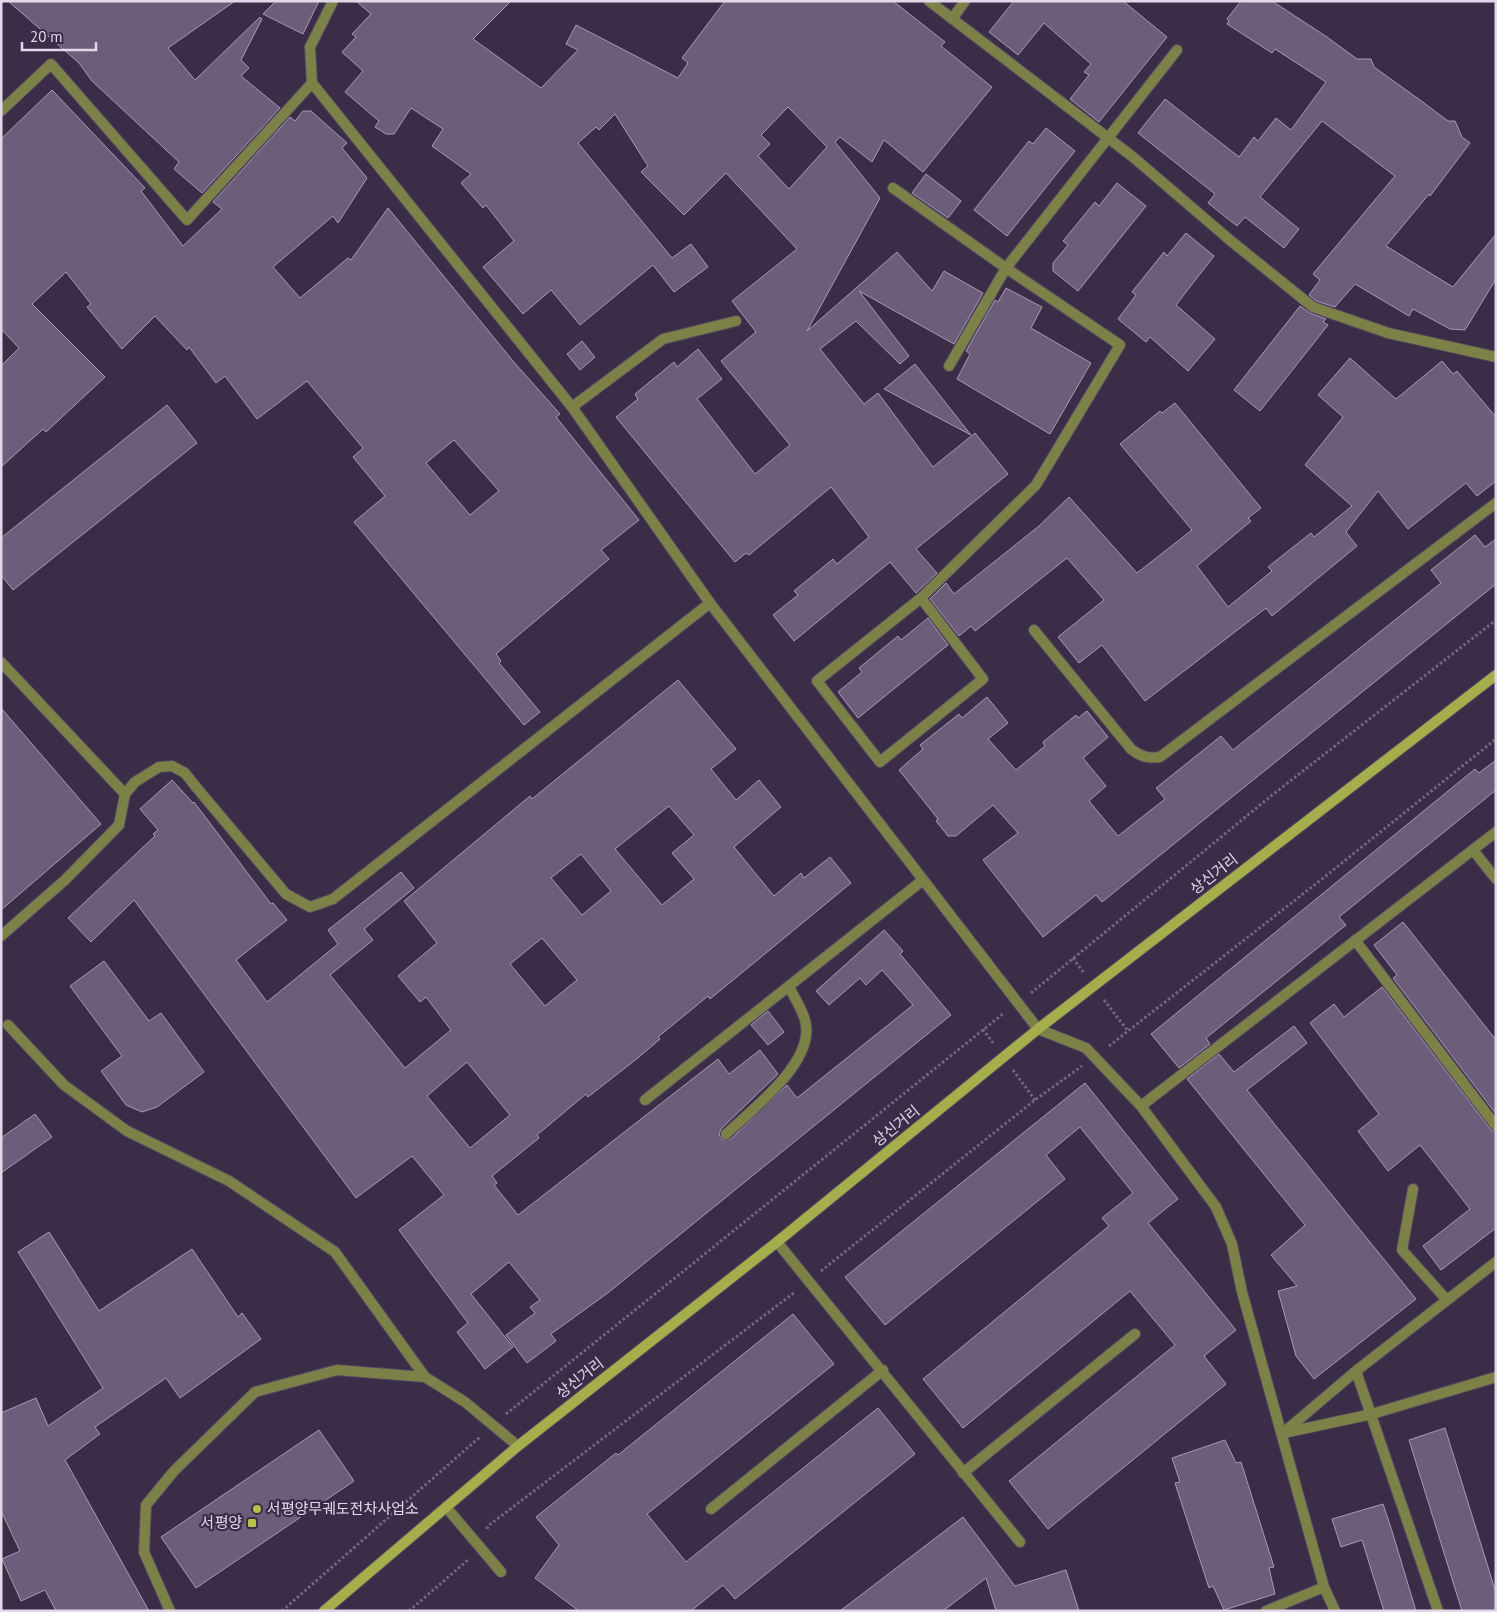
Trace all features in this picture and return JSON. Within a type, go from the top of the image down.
[{"type":"main road","name":"상신거리","points":[[324,1611],[518,1446],[777,1242],[1038,1029],[1496,675]]},
{"type":"street","points":[[333,1],[310,47],[312,83],[572,407],[710,602],[1038,1029],[1086,1048],[1141,1106],[1216,1207],[1232,1244],[1242,1292],[1283,1433],[1324,1586],[1335,1611]]},
{"type":"street","points":[[929,1],[1108,137],[1313,307],[1388,333],[1496,357]]},
{"type":"street","points":[[952,19],[965,1]]},
{"type":"street","points":[[948,366],[1006,268],[1177,50]]},
{"type":"street","points":[[1,111],[51,64],[187,220],[312,83]]},
{"type":"street","points":[[893,188],[1006,268],[1120,344],[1036,485],[921,598],[817,681],[880,762],[983,679],[921,598]]},
{"type":"street","points":[[572,407],[664,338],[736,321]]},
{"type":"street","points":[[1034,630],[1131,748],[1140,755],[1160,758],[1496,503]]},
{"type":"street","points":[[1,936],[65,880],[119,825],[125,794],[135,782],[159,766],[172,766],[185,773],[286,894],[310,908],[333,899],[710,602]]},
{"type":"street","points":[[2,664],[125,794]]},
{"type":"street","points":[[1141,1106],[1496,832]]},
{"type":"street","points":[[1473,850],[1496,879]]},
{"type":"street","points":[[645,1100],[923,880]]},
{"type":"street","points":[[1355,940],[1496,1126]]},
{"type":"street","points":[[726,1134],[776,1088],[803,1051],[806,1025],[789,986]]},
{"type":"street","points":[[8,1025],[64,1085],[127,1130],[229,1181],[335,1252],[426,1377],[466,1402],[518,1446]]},
{"type":"street","points":[[1413,1189],[1402,1250],[1446,1299]]},
{"type":"street","points":[[777,1242],[883,1370],[963,1473],[1020,1542]]},
{"type":"street","points":[[1283,1433],[1356,1371],[1446,1299],[1496,1262]]},
{"type":"street","points":[[963,1473],[1135,1334]]},
{"type":"street","points":[[170,1611],[144,1552],[146,1505],[174,1471],[255,1392],[336,1370],[426,1377]]},
{"type":"street","points":[[711,1509],[883,1370]]},
{"type":"street","points":[[1356,1371],[1438,1611]]},
{"type":"street","points":[[1283,1433],[1372,1414],[1496,1377]]},
{"type":"street","points":[[446,1507],[501,1572]]},
{"type":"street","points":[[1266,1611],[1324,1586]]},
{"type":"path","points":[[282,1611],[493,1425],[1018,1003],[1271,796],[1496,620]]},
{"type":"path","points":[[409,1611],[481,1548],[488,1526],[809,1281],[1035,1100],[1094,1057],[1322,879],[1496,739]]},
{"type":"building","points":[[8,1],[235,1],[168,48],[195,80],[260,17],[262,19],[241,60],[249,68],[241,76],[280,108],[202,193],[174,169],[179,162],[92,81],[79,63]]},
{"type":"building","points":[[276,1],[319,1],[303,34],[263,14]]},
{"type":"building","points":[[356,1],[511,1],[473,39],[541,88],[578,50],[566,44],[576,25],[678,78],[688,63],[682,58],[725,1],[893,1],[945,42],[941,46],[992,87],[923,172],[884,140],[872,162],[840,137],[835,142],[880,198],[807,331],[897,252],[932,291],[944,271],[983,293],[954,344],[859,291],[909,356],[900,364],[856,321],[820,349],[864,404],[878,393],[933,467],[975,433],[1008,474],[916,549],[937,573],[916,593],[890,562],[794,641],[773,615],[798,595],[794,591],[833,559],[837,564],[869,537],[831,487],[749,555],[746,553],[735,562],[616,417],[638,399],[635,394],[674,362],[677,367],[698,349],[722,379],[697,399],[755,474],[790,445],[721,361],[756,332],[732,301],[797,249],[726,173],[684,215],[641,172],[648,166],[615,114],[599,130],[596,127],[578,143],[672,258],[691,244],[708,267],[674,292],[653,265],[580,325],[551,290],[523,314],[483,267],[514,241],[486,205],[483,208],[461,183],[471,174],[432,146],[443,129],[411,108],[394,134],[386,134],[375,127],[379,121],[345,92],[363,71],[342,52],[356,37],[352,34],[371,14]],"holes":[[[788,107],[827,147],[789,189],[758,156],[770,144],[761,135]]]},
{"type":"building","points":[[1014,1],[1123,1],[1167,37],[1099,122],[1070,99],[1089,75],[1084,72],[1091,64],[1044,23],[1018,55],[989,32]]},
{"type":"building","points":[[1241,1],[1272,1],[1357,59],[1371,59],[1374,67],[1448,121],[1455,121],[1462,137],[1470,143],[1430,196],[1429,194],[1386,246],[1453,287],[1496,234],[1496,279],[1465,330],[1450,329],[1413,309],[1409,316],[1355,284],[1335,307],[1316,301],[1309,295],[1320,280],[1313,274],[1395,176],[1322,121],[1260,197],[1299,229],[1284,248],[1245,217],[1237,226],[1208,203],[1215,194],[1138,133],[1165,99],[1239,157],[1254,137],[1258,141],[1276,118],[1291,130],[1326,82],[1275,49],[1272,53],[1227,24],[1229,21],[1227,19]]},
{"type":"building","points":[[52,90],[145,188],[141,191],[183,246],[222,209],[213,202],[290,117],[295,121],[303,111],[311,111],[347,143],[342,148],[367,178],[338,223],[333,216],[273,267],[300,298],[348,258],[351,260],[388,208],[513,361],[560,414],[556,417],[639,520],[601,550],[609,559],[496,654],[501,661],[499,663],[540,712],[524,725],[354,522],[385,496],[353,457],[363,448],[307,381],[257,419],[225,376],[216,383],[189,347],[187,350],[155,316],[122,349],[87,307],[91,304],[66,272],[32,304],[105,377],[46,432],[43,429],[1,467],[1,366],[19,348],[1,329],[1,139]],"holes":[[[454,440],[499,491],[470,515],[426,463]]]},
{"type":"building","points":[[1046,128],[1075,151],[1007,236],[974,210],[1029,141],[1033,144]]},
{"type":"building","points":[[926,174],[961,201],[948,218],[912,193]]},
{"type":"building","points":[[1117,183],[1146,206],[1078,291],[1053,271],[1053,263],[1068,245],[1063,241],[1095,202],[1099,206]]},
{"type":"building","points":[[1186,233],[1214,256],[1176,305],[1215,339],[1188,371],[1150,337],[1146,342],[1118,319],[1136,295],[1132,292],[1164,252],[1167,256]]},
{"type":"building","points":[[1006,288],[1042,307],[1031,328],[1091,363],[1050,434],[957,379],[970,354],[966,351],[995,300],[998,302]]},
{"type":"building","points":[[1300,306],[1310,313],[1326,319],[1323,322],[1328,325],[1260,411],[1234,390]]},
{"type":"building","points":[[582,341],[595,357],[580,370],[567,354]]},
{"type":"building","points":[[1350,358],[1396,399],[1442,361],[1453,374],[1457,371],[1496,417],[1496,481],[1477,496],[1466,483],[1408,529],[1378,491],[1346,532],[1357,546],[1272,616],[1266,608],[1145,701],[1102,645],[1079,663],[1058,637],[1104,600],[1067,558],[975,631],[971,626],[959,636],[930,599],[946,583],[954,594],[1039,526],[1069,497],[1137,573],[1192,530],[1120,444],[1160,411],[1162,413],[1175,403],[1261,508],[1248,518],[1251,521],[1197,566],[1228,607],[1272,571],[1268,567],[1311,533],[1314,537],[1352,506],[1305,465],[1343,417],[1318,395]]},
{"type":"building","points":[[915,364],[971,435],[884,389]]},
{"type":"building","points":[[167,405],[197,443],[13,590],[1,575],[1,538]]},
{"type":"building","points":[[1475,535],[1485,547],[1496,539],[1496,584],[1102,902],[1096,895],[1043,937],[983,860],[1018,833],[993,805],[956,836],[948,836],[936,821],[938,819],[899,770],[923,749],[920,745],[959,714],[962,718],[987,697],[1008,723],[988,739],[1016,770],[1045,746],[1043,742],[1076,715],[1078,718],[1087,711],[1108,737],[1083,758],[1106,786],[1089,801],[1118,836],[1165,799],[1156,788],[1221,736],[1233,750],[1441,583],[1431,570]]},
{"type":"building","points":[[928,618],[948,645],[858,718],[838,692],[862,672],[859,668],[898,636],[901,640]]},
{"type":"building","points":[[678,680],[736,749],[711,769],[736,800],[759,780],[781,807],[734,847],[774,896],[801,873],[804,878],[830,857],[851,883],[710,999],[708,996],[658,1037],[660,1039],[639,1057],[588,1097],[586,1094],[537,1135],[539,1138],[492,1176],[497,1183],[494,1185],[518,1215],[718,1059],[729,1074],[760,1050],[778,1074],[721,1129],[719,1135],[723,1140],[731,1139],[787,1085],[797,1098],[913,1005],[882,970],[866,985],[860,978],[829,1005],[816,991],[884,930],[903,951],[900,954],[951,1015],[609,1292],[551,1334],[556,1341],[527,1363],[506,1335],[535,1313],[530,1307],[540,1300],[509,1262],[471,1294],[513,1347],[485,1369],[457,1332],[468,1323],[399,1230],[444,1195],[412,1156],[356,1198],[134,900],[91,942],[68,918],[155,836],[153,834],[158,830],[140,809],[172,780],[194,802],[271,904],[273,903],[287,920],[236,960],[267,1002],[338,944],[328,930],[401,872],[414,888],[364,929],[373,940],[330,975],[405,1068],[451,1030],[426,997],[420,1002],[398,976],[437,943],[404,901],[530,796],[532,799]],"holes":[[[669,806],[694,835],[672,853],[694,879],[662,905],[615,849]],[[581,854],[611,891],[582,915],[551,878]],[[542,938],[577,980],[545,1006],[510,964]],[[467,1062],[510,1115],[470,1148],[427,1096]]]},
{"type":"building","points":[[1,708],[101,824],[1,910]]},
{"type":"building","points":[[1496,760],[1496,790],[1339,917],[1346,925],[1206,1038],[1210,1044],[1179,1068],[1151,1034],[1475,769],[1479,773]]},
{"type":"building","points":[[1403,922],[1496,1040],[1496,1114],[1393,978],[1397,975],[1374,945]]},
{"type":"building","points":[[104,961],[149,1021],[161,1013],[204,1072],[157,1107],[142,1112],[126,1105],[101,1071],[122,1056],[70,986]]},
{"type":"building","points":[[1382,987],[1491,1130],[1496,1133],[1496,1228],[1441,1270],[1423,1246],[1470,1209],[1420,1145],[1388,1171],[1358,1131],[1379,1114],[1310,1023],[1334,1004],[1344,1017]]},
{"type":"building","points":[[768,1011],[784,1032],[768,1045],[751,1025]]},
{"type":"building","points":[[1294,1026],[1307,1043],[1247,1090],[1416,1299],[1314,1379],[1296,1356],[1278,1291],[1297,1286],[1271,1255],[1305,1225],[1187,1079],[1219,1054],[1234,1072]]},
{"type":"building","points":[[1085,1083],[1178,1199],[1148,1223],[1236,1330],[1204,1356],[1226,1384],[1048,1529],[1009,1481],[1175,1345],[1130,1291],[963,1428],[923,1379],[1109,1226],[1102,1218],[1133,1193],[1080,1127],[1046,1155],[1065,1179],[885,1325],[845,1277]]},
{"type":"building","points":[[35,1114],[52,1137],[1,1173],[1,1138]]},
{"type":"building","points":[[49,1232],[99,1311],[192,1249],[238,1317],[242,1313],[261,1339],[180,1398],[166,1378],[95,1427],[100,1434],[65,1460],[149,1611],[56,1611],[45,1590],[21,1601],[2,1559],[20,1551],[1,1511],[1,1413],[36,1398],[48,1426],[103,1388],[18,1252]]},
{"type":"building","points":[[793,1314],[834,1364],[647,1514],[686,1562],[878,1408],[915,1454],[735,1599],[723,1585],[691,1611],[579,1611],[535,1578],[559,1545],[536,1517],[616,1453],[618,1455]]},
{"type":"building","points":[[1445,1428],[1496,1593],[1496,1611],[1462,1611],[1409,1440]]},
{"type":"building","name":"서평양무궤도전차사업소","points":[[319,1430],[354,1481],[196,1588],[161,1537]]},
{"type":"building","points":[[1225,1440],[1236,1463],[1241,1462],[1274,1567],[1269,1568],[1275,1594],[1224,1610],[1213,1586],[1209,1588],[1175,1483],[1180,1482],[1172,1458]]},
{"type":"building","points":[[1383,1504],[1416,1611],[1384,1611],[1362,1540],[1341,1547],[1332,1519]]},
{"type":"building","points":[[963,1517],[1015,1586],[1066,1570],[1079,1611],[996,1611],[986,1578],[943,1611],[840,1611]]},
{"type":"place","name":"서평양무궤도전차사업소","points":[[257,1509]]},
{"type":"place","name":"서평양","points":[[252,1523]]}]
